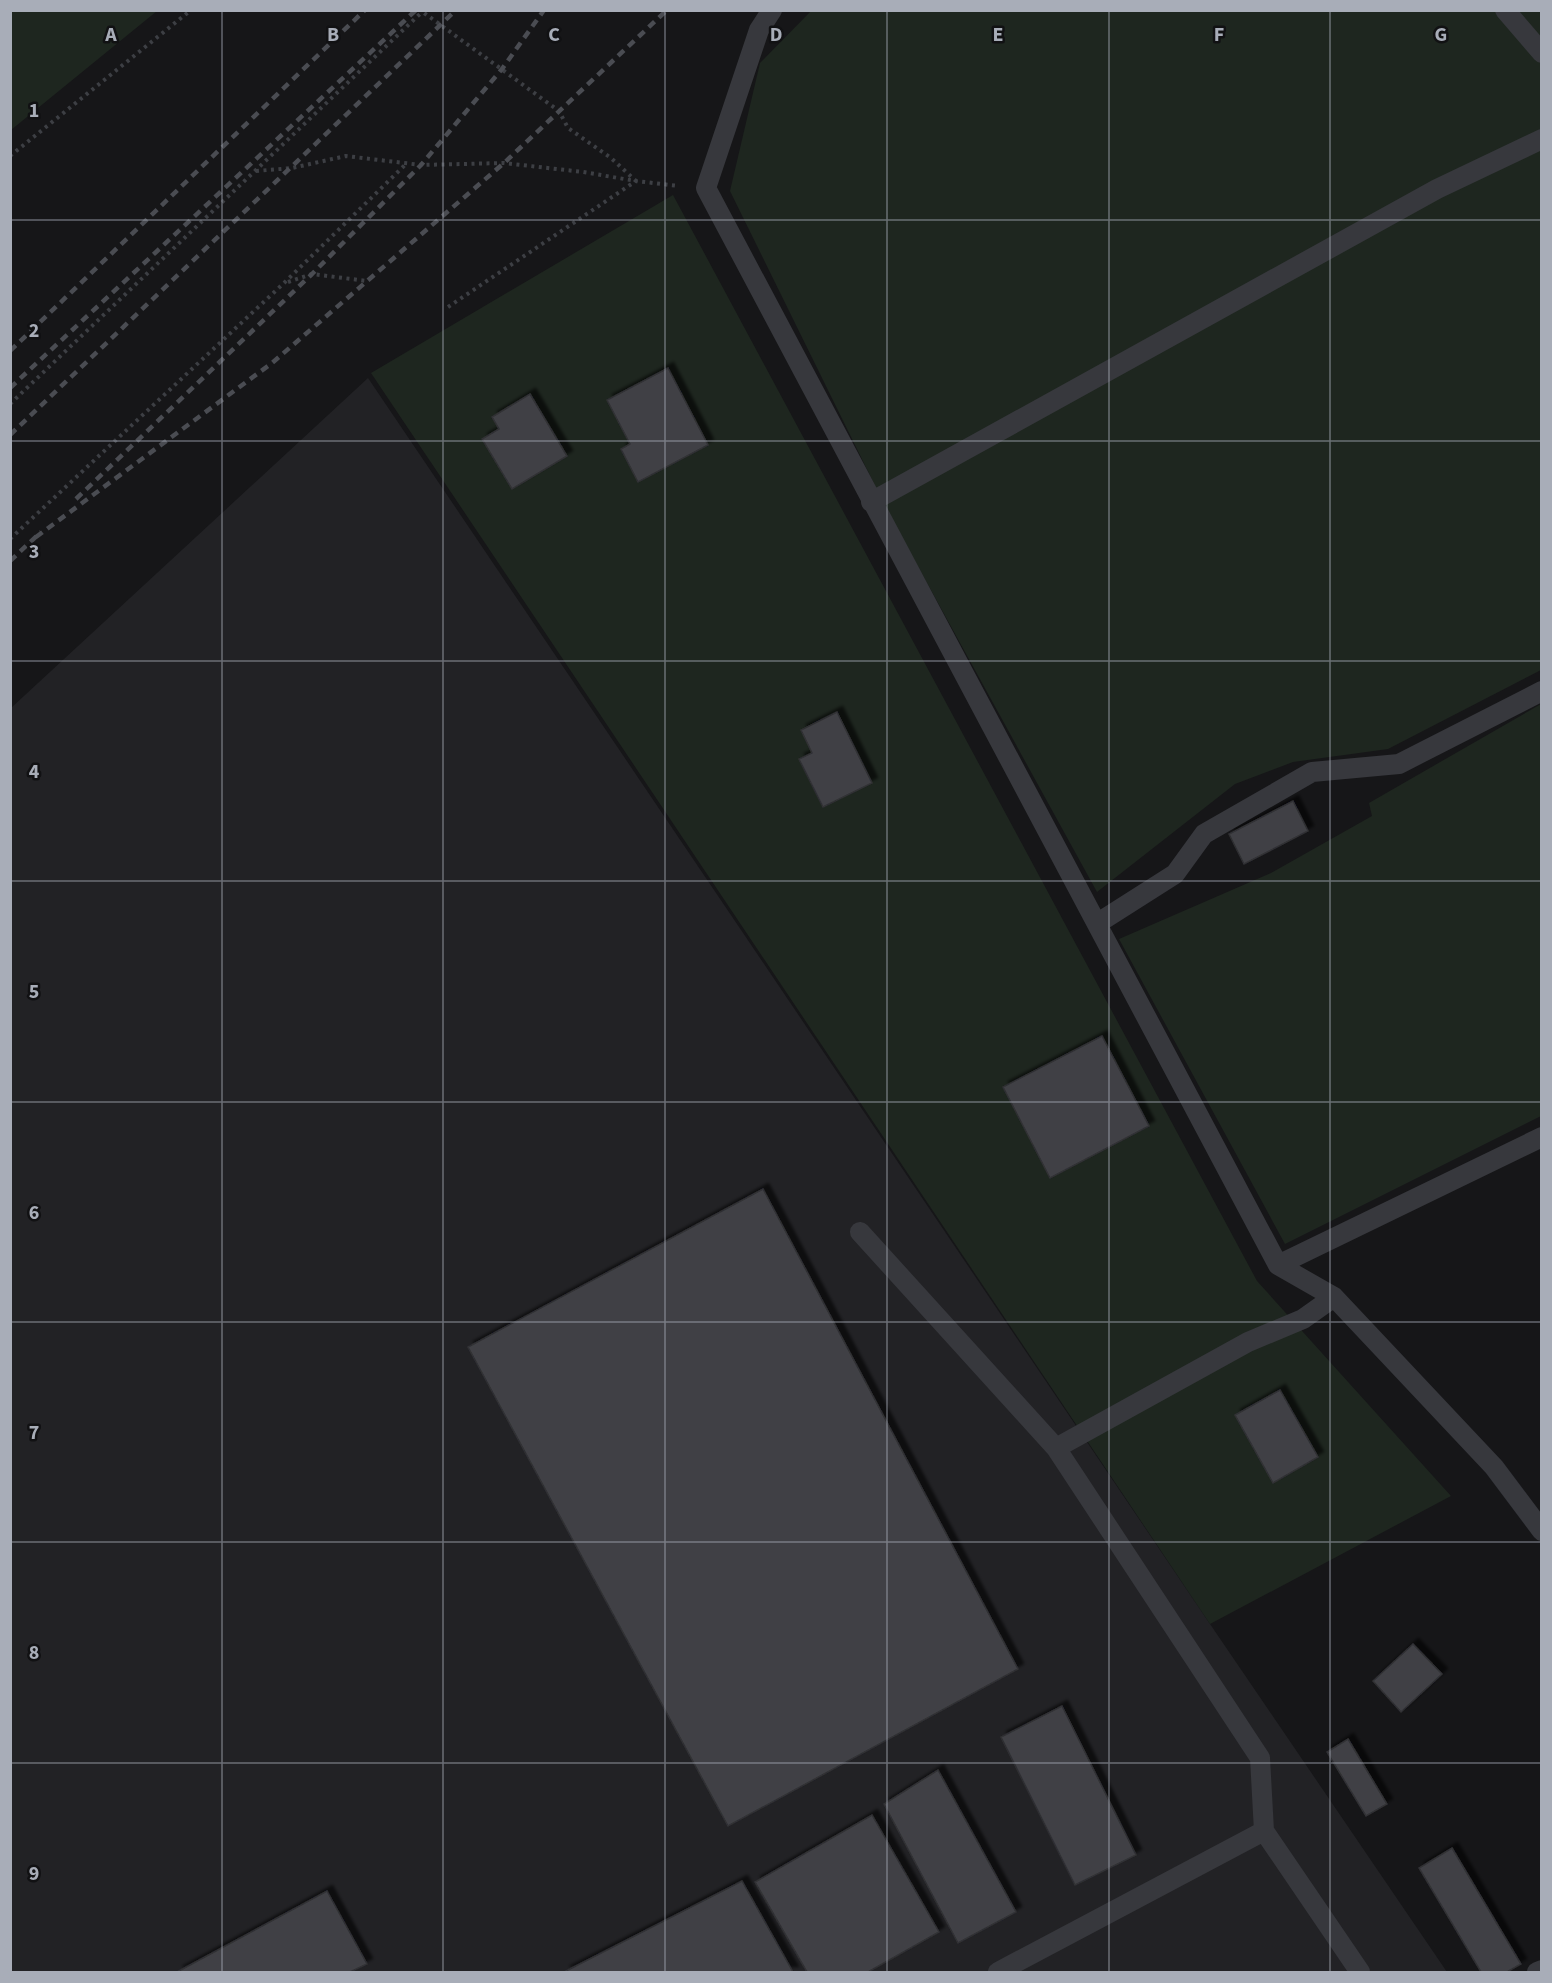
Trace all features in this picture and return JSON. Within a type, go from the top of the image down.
[{"type":"lane","points":[[772,10],[759,30],[706,188],[1278,1265],[1334,1297],[1494,1467],[1542,1532]]},
{"type":"lane","points":[[1505,10],[1542,53]]},
{"type":"lane","points":[[871,502],[1437,189],[1542,139]]},
{"type":"lane","points":[[1098,923],[1175,874],[1204,834],[1312,772],[1399,764],[1542,691]]},
{"type":"lane","points":[[1278,1265],[1542,1137]]},
{"type":"lane","points":[[860,1232],[1056,1448],[1260,1758],[1264,1831],[1360,1972]]},
{"type":"lane","points":[[1056,1448],[1248,1342],[1303,1318],[1334,1297]]},
{"type":"lane","points":[[998,1972],[1264,1831]]},
{"type":"lane","points":[[1538,1972],[1542,1970]]},
{"type":"path","points":[[10,156],[191,10]]},
{"type":"path","points":[[10,404],[421,11],[559,111],[568,128],[611,158],[636,182]]},
{"type":"path","points":[[256,171],[292,168],[346,156],[421,165],[504,163],[583,172],[636,182],[706,188]]},
{"type":"path","points":[[10,539],[284,284],[407,163]]},
{"type":"path","points":[[448,307],[636,182]]},
{"type":"path","points":[[284,284],[312,274],[367,281]]},
{"type":"shaded area","points":[[11,10],[157,10],[157,11],[11,130]]},
{"type":"shaded area","points":[[811,11],[1541,11],[1541,670],[1388,749],[1293,762],[1235,784],[1097,892],[888,512],[730,191],[760,63]]},
{"type":"shaded area","points":[[673,195],[1257,1281],[1451,1496],[1210,1624],[371,373]]},
{"type":"shaded area","points":[[368,378],[1447,1972],[11,1972],[11,708]]},
{"type":"shaded area","points":[[1541,704],[1541,1116],[1285,1244],[1119,939],[1271,873],[1372,816],[1369,803]]},
{"type":"building","points":[[668,368],[708,445],[638,482],[621,449],[630,444],[607,400]]},
{"type":"building","points":[[530,394],[567,456],[512,489],[482,439],[499,429],[492,417]]},
{"type":"building","points":[[837,712],[872,783],[823,807],[799,759],[812,753],[801,730]]},
{"type":"building","points":[[1293,801],[1308,831],[1244,864],[1229,834]]},
{"type":"building","points":[[1102,1036],[1149,1126],[1050,1178],[1003,1087]]},
{"type":"building","points":[[763,1189],[1018,1669],[728,1826],[468,1347]]},
{"type":"building","points":[[1280,1390],[1318,1457],[1273,1483],[1235,1415]]},
{"type":"building","points":[[1413,1644],[1442,1674],[1401,1712],[1373,1681]]},
{"type":"building","points":[[1062,1706],[1136,1855],[1075,1885],[1001,1737]]},
{"type":"building","points":[[1348,1739],[1387,1804],[1366,1816],[1327,1752]]},
{"type":"building","points":[[938,1770],[1016,1912],[958,1943],[884,1804]]},
{"type":"building","points":[[872,1815],[939,1932],[868,1972],[807,1972],[755,1882]]},
{"type":"building","points":[[1452,1848],[1521,1964],[1507,1972],[1481,1972],[1419,1868]]},
{"type":"building","points":[[742,1881],[793,1972],[564,1972]]},
{"type":"building","points":[[327,1891],[367,1964],[350,1972],[177,1972]]},
{"type":"railway","points":[[10,351],[365,10]]},
{"type":"railway","points":[[10,388],[416,10]]},
{"type":"railway","points":[[10,435],[456,10]]},
{"type":"railway","points":[[76,499],[312,274],[421,165],[502,69],[544,10]]},
{"type":"railway","points":[[36,537],[272,363],[504,163],[667,10]]},
{"type":"railway","points":[[10,561],[41,532]]}]
